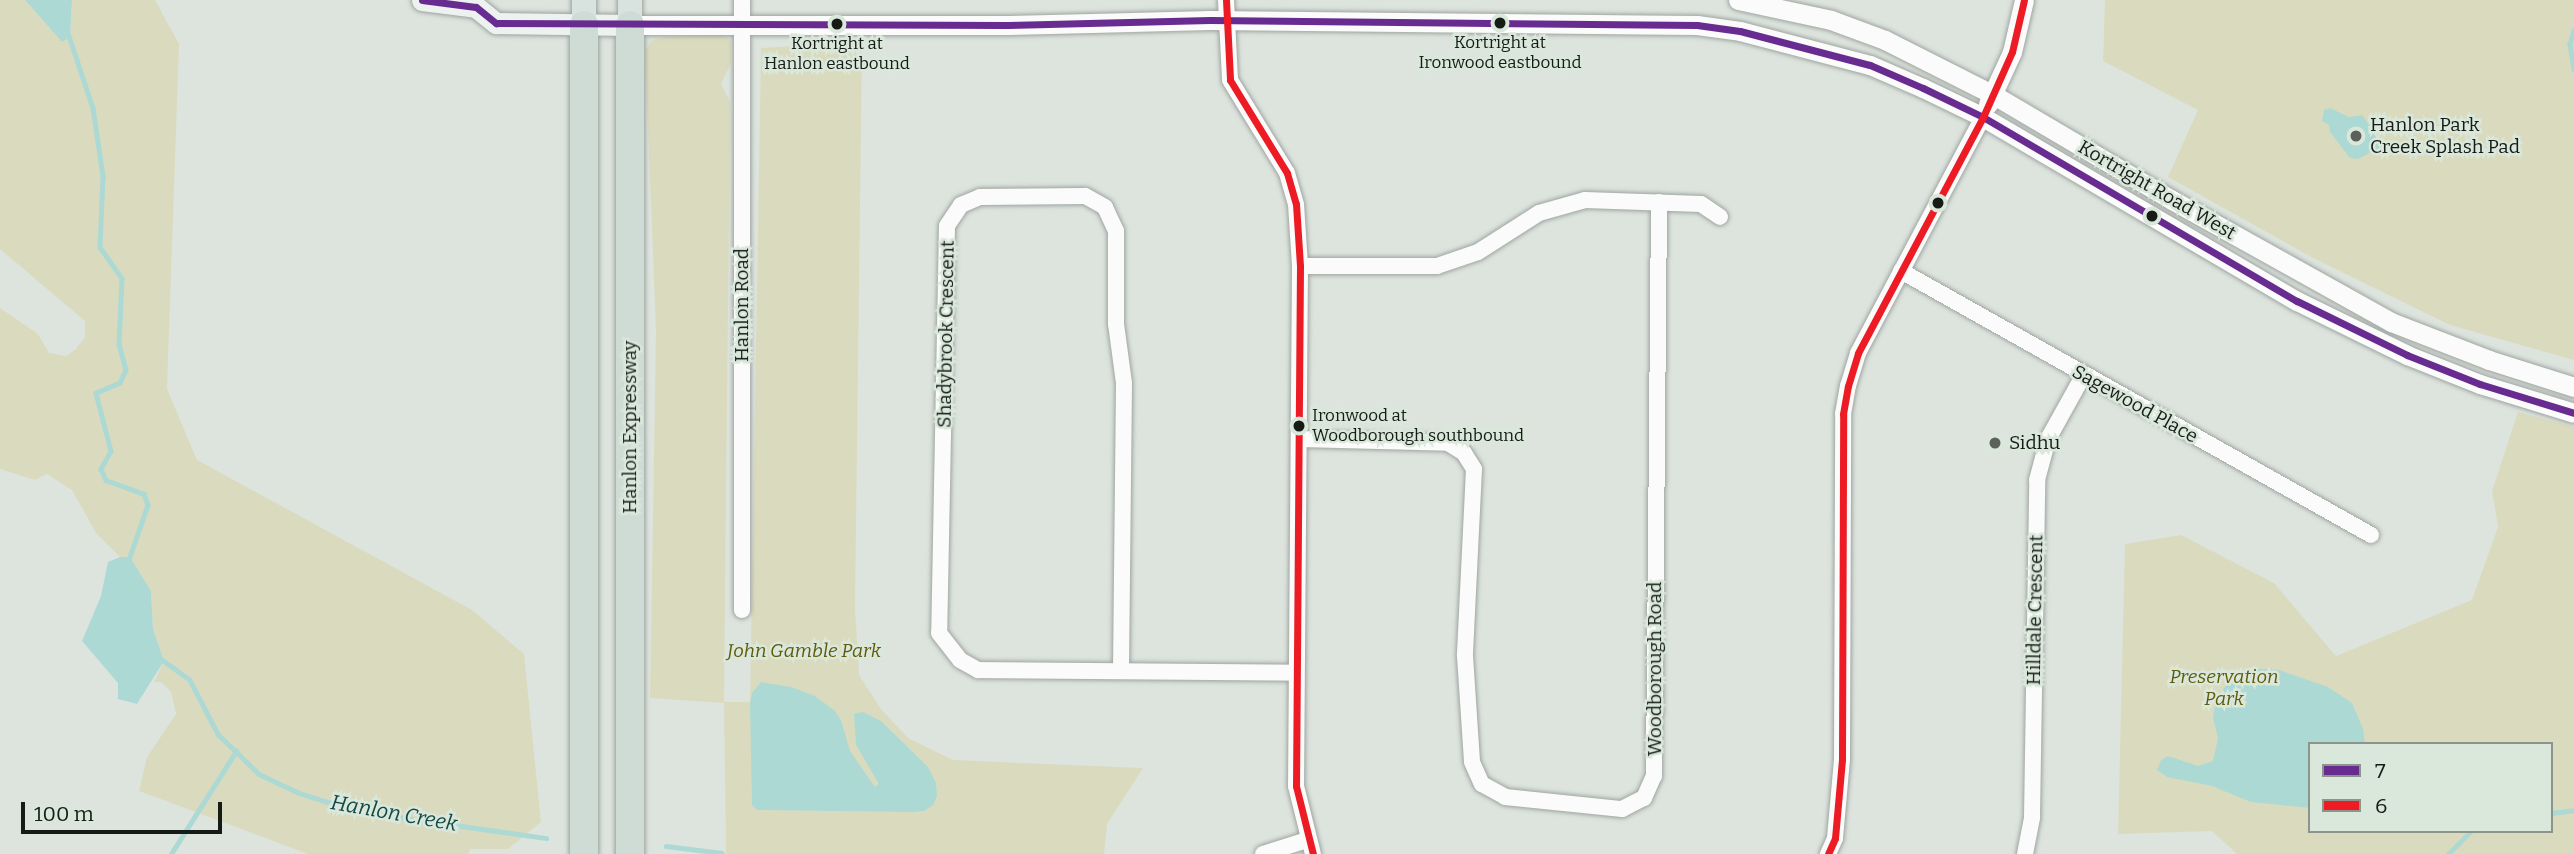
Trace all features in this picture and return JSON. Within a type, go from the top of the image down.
[{"type":"highway","name":"Hanlon Expressway","points":[[630,12],[630,854]]},
{"type":"highway","points":[[584,13],[584,854]]},
{"type":"main road","name":"Kortright Road West","points":[[422,0],[480,4],[496,23],[584,13],[630,12]]},
{"type":"street","name":"Hanlon Road","points":[[742,0],[742,610]]},
{"type":"street","points":[[1226,0],[1230,80],[1287,173],[1296,204],[1300,266],[1296,786],[1310,847],[1263,854]]},
{"type":"street","name":"Kortright Road West","points":[[1738,0],[1831,20],[1885,40],[1992,94],[2172,200],[2391,322],[2489,360],[2574,387]]},
{"type":"street","points":[[1828,854],[1835,838],[1842,759],[1843,414],[1858,353],[1983,117],[2011,52],[2024,0]]},
{"type":"street","name":"Kortright Road West","points":[[630,12],[742,26],[1226,21],[1697,25],[1740,30],[1870,65],[1983,117],[2297,301],[2407,355],[2480,384],[2574,413]]},
{"type":"street","name":"Shadybrook Crescent","points":[[1121,670],[1124,383],[1116,324],[1116,230],[1105,206],[1085,196],[980,197],[961,205],[947,226],[939,633],[960,660],[978,670],[1295,673]]},
{"type":"street","points":[[1300,266],[1437,266],[1478,252],[1539,213],[1585,200],[1701,204],[1720,216]]},
{"type":"street","name":"Woodborough Road","points":[[1300,439],[1448,443],[1464,453],[1474,469],[1465,656],[1472,762],[1482,784],[1505,797],[1622,809],[1644,798],[1654,776],[1659,202]]},
{"type":"street","name":"Sagewood Place","points":[[1901,271],[2083,376],[2371,535]]},
{"type":"street","name":"Hilldale Crescent","points":[[2025,854],[2032,817],[2038,480],[2048,439],[2083,376]]},
{"type":"green space","points":[[0,0],[25,0],[62,42],[70,37],[72,0],[155,0],[179,44],[167,389],[197,460],[472,610],[524,654],[541,822],[508,849],[470,849],[468,854],[308,854],[139,791],[147,757],[176,714],[171,692],[161,682],[154,682],[164,661],[153,629],[151,591],[130,558],[120,557],[96,533],[72,490],[47,474],[35,480],[0,469],[0,308],[38,334],[49,353],[66,356],[76,349],[85,337],[85,321],[0,249]]},
{"type":"green space","points":[[2105,0],[2574,0],[2574,360],[2450,325],[2313,258],[2168,177],[2198,110],[2103,61]]},
{"type":"green space","name":"John Gamble Park","points":[[723,34],[731,41],[731,63],[721,84],[730,102],[724,702],[750,702],[761,48],[870,41],[862,47],[855,608],[859,675],[881,709],[908,738],[953,760],[1143,768],[1107,824],[1104,854],[726,854],[724,703],[650,698],[656,332],[645,51],[651,41],[664,37]]},
{"type":"green space","name":"Preservation Park","points":[[2518,412],[2574,427],[2574,854],[2237,854],[2212,831],[2118,834],[2125,544],[2181,535],[2274,583],[2336,656],[2472,600],[2498,527],[2492,491]]},
{"type":"water","points":[[25,0],[72,0],[70,37],[62,42]]},
{"type":"water","name":"Hanlon Park Creek Splash Pad","points":[[2330,108],[2349,117],[2362,115],[2380,140],[2379,148],[2358,159],[2350,158],[2330,132],[2329,125],[2322,121],[2324,110]]},
{"type":"water","points":[[120,557],[130,557],[151,591],[153,629],[164,661],[137,704],[118,699],[118,683],[82,641],[101,596],[108,562]]},
{"type":"water","points":[[2249,668],[2279,670],[2328,687],[2352,703],[2363,729],[2365,742],[2308,742],[2308,808],[2251,802],[2212,786],[2167,777],[2157,770],[2161,760],[2168,756],[2198,766],[2213,761],[2218,738],[2213,718],[2216,698],[2229,682]]},
{"type":"water","points":[[761,682],[791,687],[815,696],[835,711],[841,720],[850,751],[875,787],[879,784],[856,745],[854,714],[863,712],[881,721],[928,767],[936,783],[937,796],[933,805],[924,811],[913,812],[757,810],[752,805],[750,703],[752,693]]},
{"type":"waterway","points":[[2574,30],[2570,44],[2574,70]]},
{"type":"waterway","name":"Hanlon Creek","points":[[68,33],[93,108],[103,176],[100,247],[122,278],[119,344],[126,370],[120,383],[96,393],[111,451],[101,469],[106,480],[144,494],[148,505],[129,560]]},
{"type":"waterway","name":"Hanlon Creek","points":[[160,658],[190,680],[218,734],[259,774],[299,793],[356,811],[546,838]]},
{"type":"waterway","points":[[171,854],[236,751]]},
{"type":"waterway","points":[[2553,813],[2574,810]]},
{"type":"waterway","points":[[2448,854],[2469,833]]},
{"type":"waterway","name":"Hanlon Creek","points":[[666,846],[722,853]]},
{"type":"transit line","name":"7","points":[[422,0],[476,7],[496,23],[1008,25],[1210,20],[1697,25],[1740,31],[1870,65],[1923,88],[1983,117],[2297,301],[2407,355],[2480,384],[2574,413]]},
{"type":"transit line","name":"6","points":[[1226,0],[1230,80],[1287,173],[1296,204],[1300,266],[1296,786],[1313,854]]},
{"type":"transit line","name":"6","points":[[1828,854],[1835,838],[1842,759],[1843,414],[1848,386],[1858,353],[1983,117],[2012,52],[2024,0]]},
{"type":"place","name":"Kortright at Ironwood eastbound","points":[[1500,23]]},
{"type":"place","name":"Kortright at Hanlon eastbound","points":[[837,24]]},
{"type":"place","name":"Hanlon Park Creek Splash Pad","points":[[2356,136]]},
{"type":"place","name":"Ironwood at Woodborough southbound","points":[[1299,426]]},
{"type":"place","name":"Sidhu","points":[[1995,443]]}]
